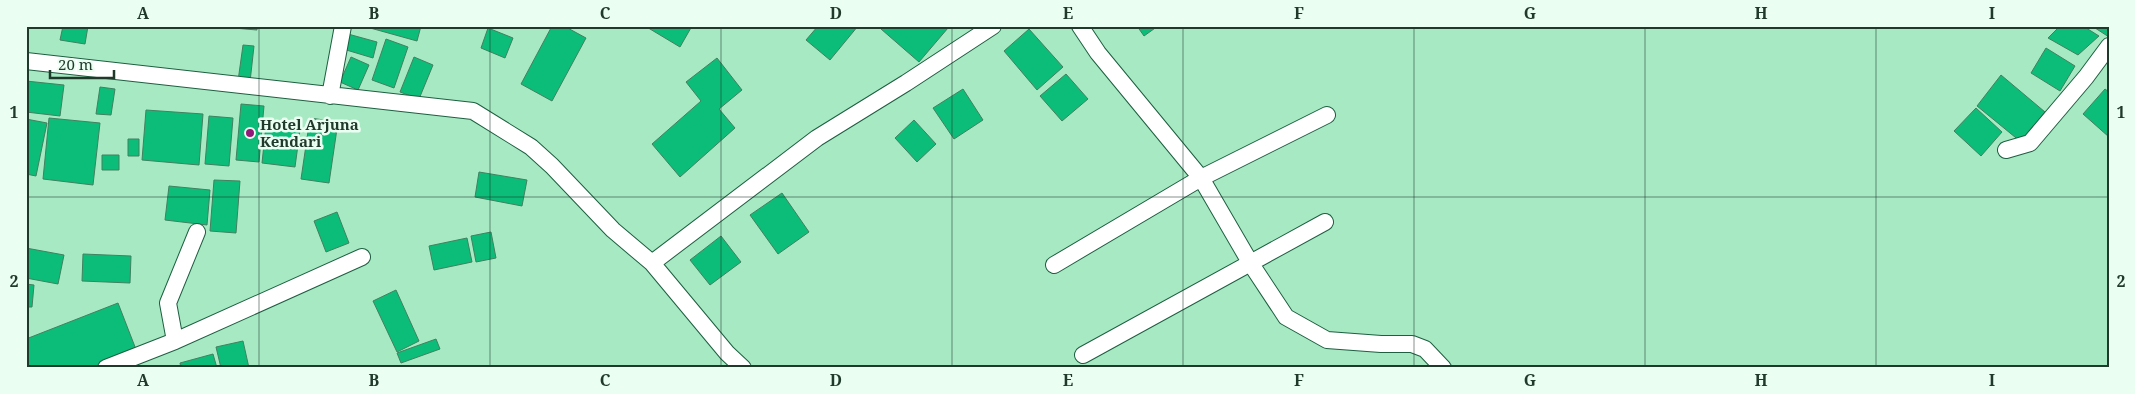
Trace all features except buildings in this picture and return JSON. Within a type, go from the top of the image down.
[{"type":"street","points":[[330,96],[343,26]]},
{"type":"street","points":[[652,263],[817,138],[993,26]]},
{"type":"street","points":[[1080,26],[1098,53],[1201,178],[1251,264],[1286,317],[1327,340],[1380,344],[1412,344],[1425,349],[1443,368]]},
{"type":"street","points":[[2006,150],[2030,143],[2086,77],[2109,46]]},
{"type":"street","points":[[26,61],[473,111],[531,146],[613,230],[652,263],[727,354],[743,368]]},
{"type":"street","points":[[1054,265],[1201,178],[1327,115]]},
{"type":"street","points":[[1083,355],[1325,222]]},
{"type":"street","points":[[174,341],[168,302],[197,232]]},
{"type":"street","points":[[106,368],[174,341],[362,257]]},
{"type":"place","name":"Hotel Arjuna Kendari","points":[[250,133]]}]
